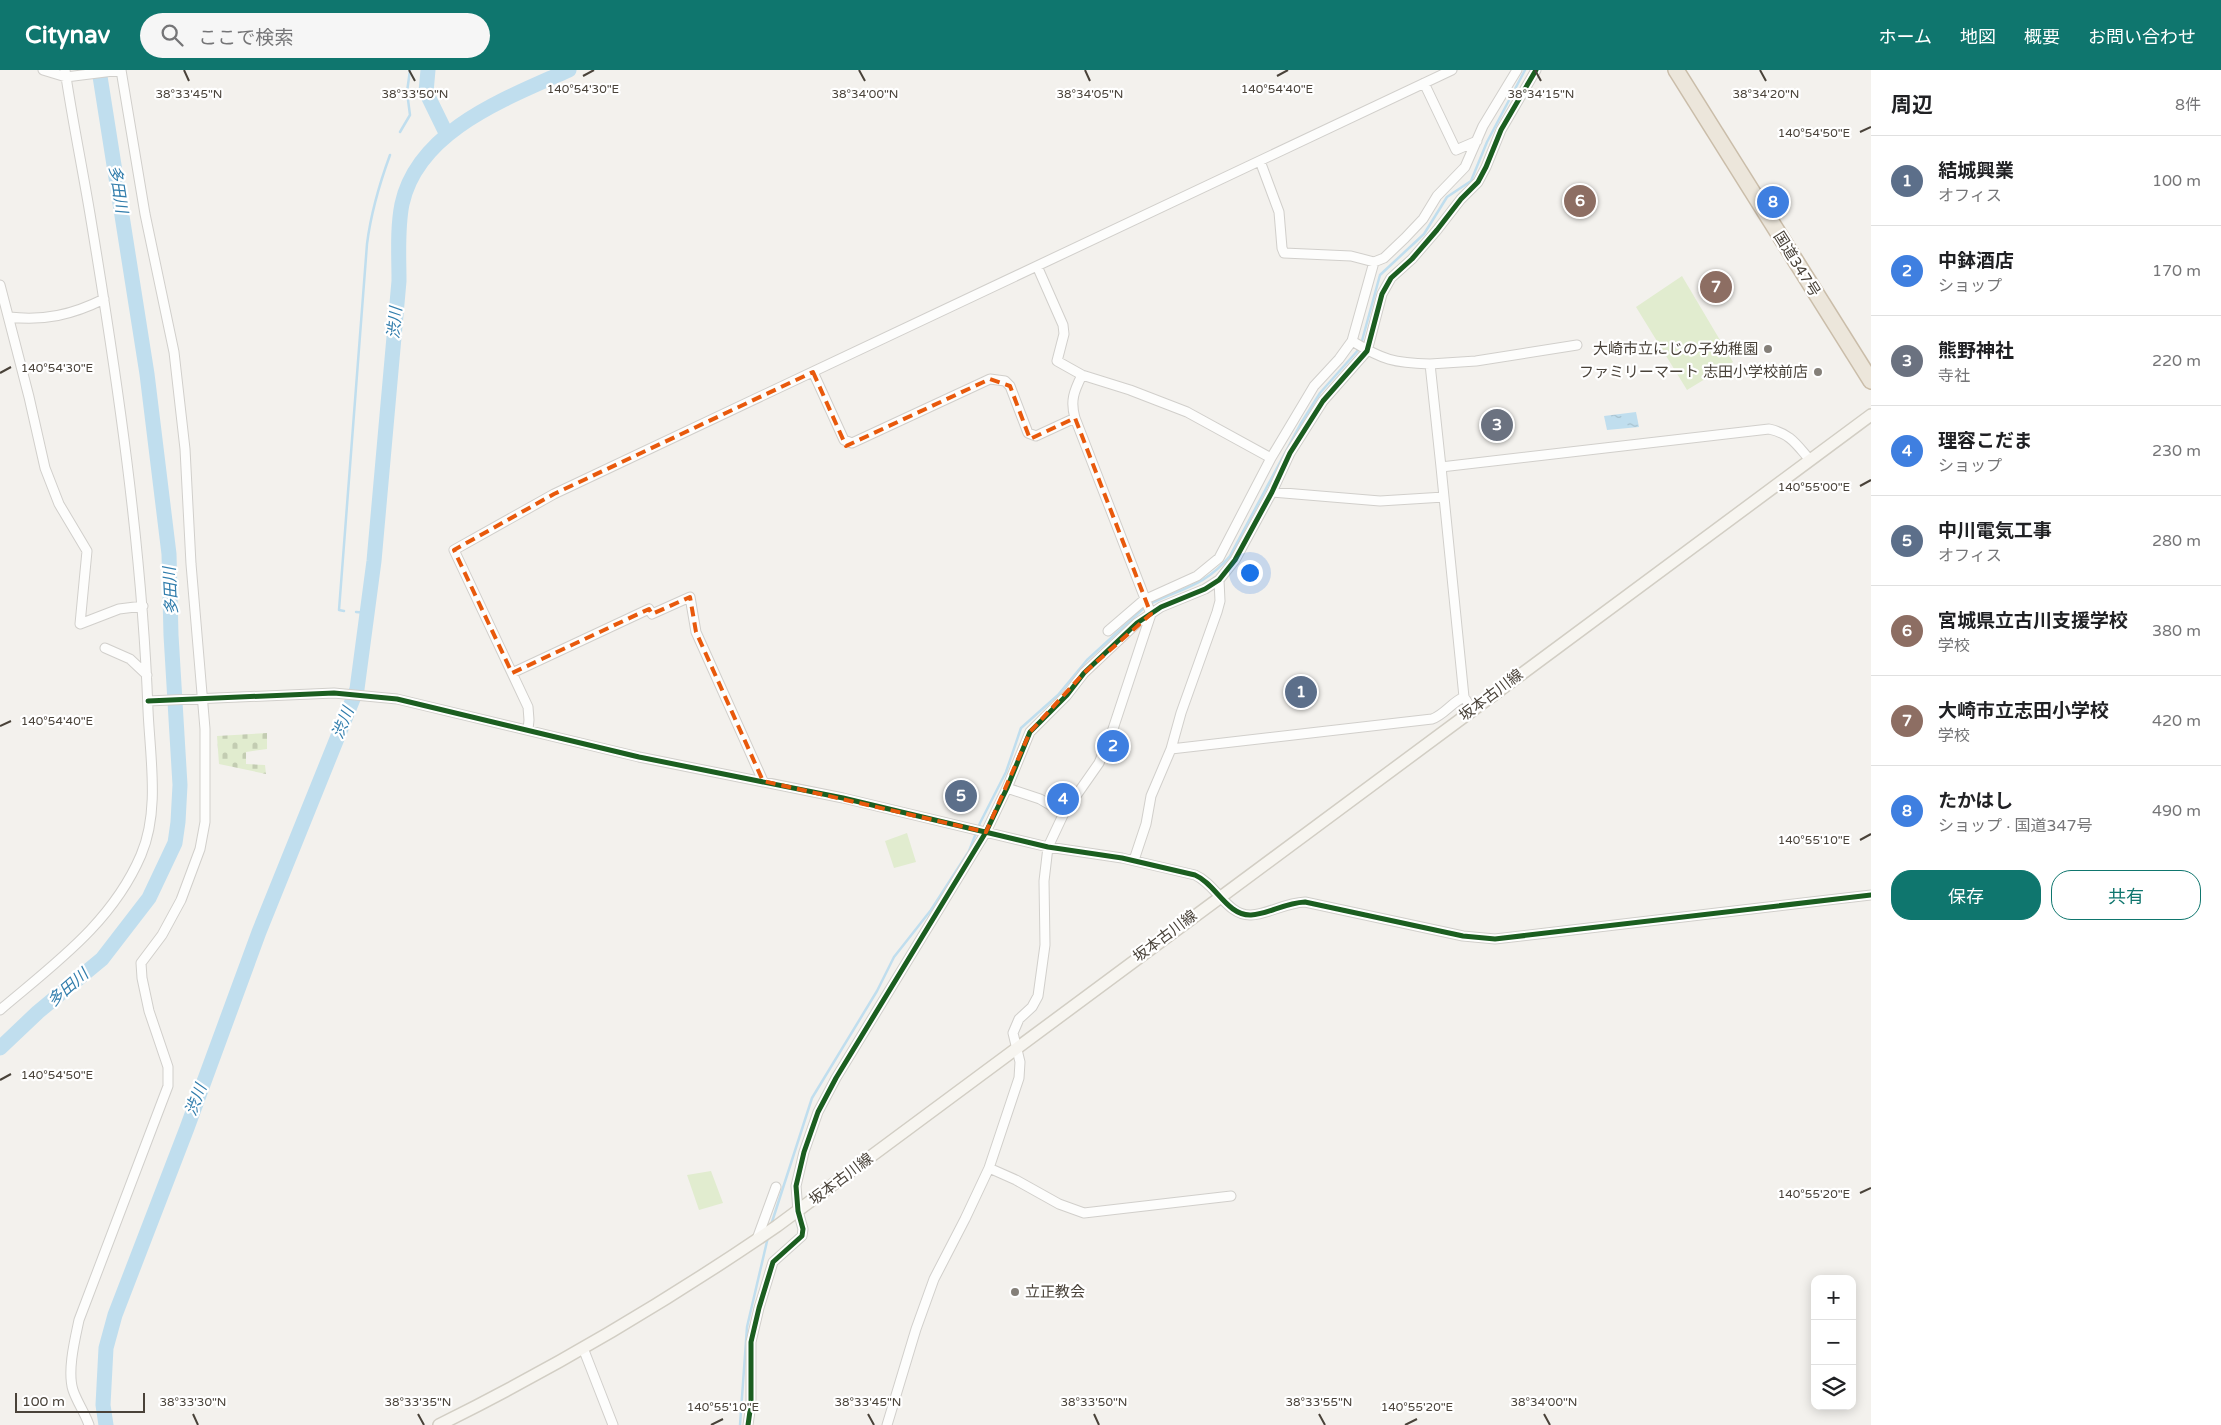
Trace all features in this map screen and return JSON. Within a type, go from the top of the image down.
[{"type":"highway","name":"国道347号","points":[[1676,70],[1871,381]]},
{"type":"main road","name":"坂本古川線","points":[[438,1425],[583,1348],[676,1292],[777,1226],[1871,415]]},
{"type":"street","points":[[43,70],[68,75],[121,70],[145,214],[174,352],[185,448],[190,564],[199,697],[205,729],[205,822],[200,849],[181,900],[162,935],[142,963],[142,978],[149,1011],[168,1067],[168,1086],[79,1320],[75,1336],[72,1361],[73,1389],[89,1425]]},
{"type":"street","points":[[528,729],[528,707],[454,550],[554,494],[1452,70]]},
{"type":"street","points":[[1260,162],[1279,212],[1284,253],[1290,255],[1352,256],[1374,262],[1384,258],[1423,219],[1437,196],[1465,167],[1477,140],[1517,70]]},
{"type":"street","points":[[748,1425],[751,1404],[750,1342],[773,1262],[802,1236],[803,1228],[798,1210],[796,1186],[804,1152],[818,1112],[836,1078],[984,832],[1007,788],[1030,732],[1067,695],[1084,673],[1123,635],[1147,606],[1205,589],[1219,580],[1235,560],[1290,454],[1323,401],[1366,350],[1382,294],[1391,278],[1412,259],[1461,199],[1478,182],[1501,130],[1536,70]]},
{"type":"street","points":[[0,1010],[79,942],[102,919],[118,899],[141,855],[148,834],[152,801],[152,700],[147,675],[143,606],[104,299],[68,75]]},
{"type":"street","points":[[1424,83],[1456,150],[1477,140]]},
{"type":"street","points":[[1108,631],[1197,576],[1219,558],[1260,483],[1271,458],[1314,386],[1354,342],[1374,262]]},
{"type":"street","points":[[1037,266],[1063,325],[1064,334],[1057,361],[1082,376],[1130,390],[1172,406],[1271,458]]},
{"type":"street","points":[[0,285],[45,468],[59,504],[87,551],[80,624],[120,609],[143,606]]},
{"type":"street","points":[[9,316],[33,319],[51,318],[104,299]]},
{"type":"street","points":[[1354,342],[1382,358],[1399,363],[1430,364],[1476,361],[1577,345]]},
{"type":"street","points":[[1430,364],[1464,697],[1472,709]]},
{"type":"street","points":[[813,372],[844,440],[852,443],[990,379],[1005,381],[1010,386],[1028,433],[1031,435],[1036,436],[1075,418]]},
{"type":"street","points":[[887,1425],[916,1329],[934,1279],[989,1168],[1019,1078],[1020,1062],[1014,1033],[1016,1024],[1032,1007],[1038,996],[1045,945],[1044,881],[1048,847],[1064,813],[1094,770],[1108,743],[1147,606],[1075,418],[1072,399],[1074,389],[1082,376]]},
{"type":"street","points":[[1441,467],[1769,429],[1784,432],[1793,439],[1810,460]]},
{"type":"street","points":[[1260,483],[1272,490],[1380,500],[1444,497]]},
{"type":"street","points":[[1134,860],[1146,824],[1151,796],[1171,749],[1181,713],[1218,612],[1220,601],[1219,580]]},
{"type":"street","points":[[512,673],[649,609],[652,614],[690,596],[696,632],[714,677],[728,703],[763,781]]},
{"type":"street","points":[[105,648],[130,659],[147,675]]},
{"type":"street","points":[[152,700],[338,693],[397,699],[639,757],[763,781],[1048,847],[1134,860],[1195,875],[1202,878],[1241,914],[1252,915],[1292,903],[1305,902],[1464,936],[1495,938],[1871,896]]},
{"type":"street","points":[[1171,749],[1432,719],[1454,701],[1464,697]]},
{"type":"street","points":[[1007,788],[1040,799],[1064,813]]},
{"type":"street","points":[[989,1168],[1016,1180],[1060,1204],[1084,1213],[1231,1196]]},
{"type":"street","points":[[758,1238],[776,1187]]},
{"type":"street","points":[[583,1348],[613,1425]]},
{"type":"highlighted area","points":[[813,372],[846,446],[990,379],[1010,386],[1030,439],[1075,418],[1151,614],[1084,673],[1030,732],[986,832],[763,781],[696,632],[690,597],[652,614],[649,609],[512,673],[454,550],[554,494]]},
{"type":"green space","points":[[1682,276],[1733,362],[1687,390],[1636,307]]},
{"type":"green space","points":[[267,733],[267,749],[246,752],[246,764],[265,765],[266,774],[219,764],[217,736]]},
{"type":"green space","points":[[907,833],[916,862],[894,868],[885,841]]},
{"type":"green space","points":[[711,1171],[723,1203],[699,1210],[687,1175]]},
{"type":"water","points":[[1636,412],[1639,427],[1607,430],[1604,416]]},
{"type":"waterway","name":"多田川","points":[[0,1048],[38,1012],[102,959],[149,898],[175,843],[178,822],[180,785],[171,635],[169,554],[147,374],[99,70]]},
{"type":"waterway","points":[[400,132],[410,115],[407,92],[410,70]]},
{"type":"waterway","points":[[428,70],[426,92],[447,135]]},
{"type":"waterway","name":"渋川","points":[[106,1425],[103,1405],[106,1348],[115,1315],[187,1128],[259,932],[357,689],[374,561],[399,281],[399,233],[402,204],[411,178],[426,156],[446,136],[493,105],[569,70]]},
{"type":"waterway","points":[[1150,604],[1202,580],[1221,566],[1230,556],[1300,425],[1320,393],[1360,348],[1380,275],[1424,234],[1447,197],[1471,181],[1487,142],[1525,70]]},
{"type":"waterway","points":[[344,611],[339,610],[367,244],[376,199],[390,155]]},
{"type":"waterway","points":[[771,1225],[812,1098],[877,991],[894,957],[931,910],[969,851],[980,823],[1006,772],[1021,728],[1058,695],[1087,660],[1145,607]]},
{"type":"waterway","points":[[356,612],[368,613]]},
{"type":"waterway","points":[[740,1425],[747,1327],[768,1237]]},
{"type":"cycle path","points":[[748,1425],[751,1404],[751,1342],[773,1262],[802,1236],[803,1229],[798,1211],[796,1186],[804,1152],[818,1112],[836,1078],[986,832],[1007,788],[1030,732],[1067,695],[1084,673],[1137,623],[1161,607],[1205,589],[1219,580],[1235,560],[1272,492],[1290,453],[1323,401],[1367,351],[1382,294],[1391,278],[1412,259],[1461,199],[1478,182],[1501,130],[1536,70]]},
{"type":"cycle path","points":[[148,701],[334,693],[397,699],[639,757],[843,798],[1048,847],[1122,858],[1195,875],[1209,885],[1228,905],[1243,914],[1251,915],[1264,913],[1290,904],[1305,902],[1463,936],[1495,939],[1871,895]]},
{"type":"place","name":"宮城県立古川支援学校","points":[[1580,201]]},
{"type":"place","name":"たかはし","points":[[1773,202]]},
{"type":"place","name":"大崎市立志田小学校","points":[[1716,287]]},
{"type":"place","name":"大崎市立にじの子幼稚園","points":[[1768,349]]},
{"type":"place","name":"ファミリーマート 志田小学校前店","points":[[1818,372]]},
{"type":"place","name":"熊野神社","points":[[1497,425]]},
{"type":"place","name":"結城興業","points":[[1301,692]]},
{"type":"place","name":"中鉢酒店","points":[[1113,746]]},
{"type":"place","name":"中川電気工事","points":[[961,796]]},
{"type":"place","name":"理容こだま","points":[[1063,799]]},
{"type":"place","name":"立正教会","points":[[1015,1292]]}]
